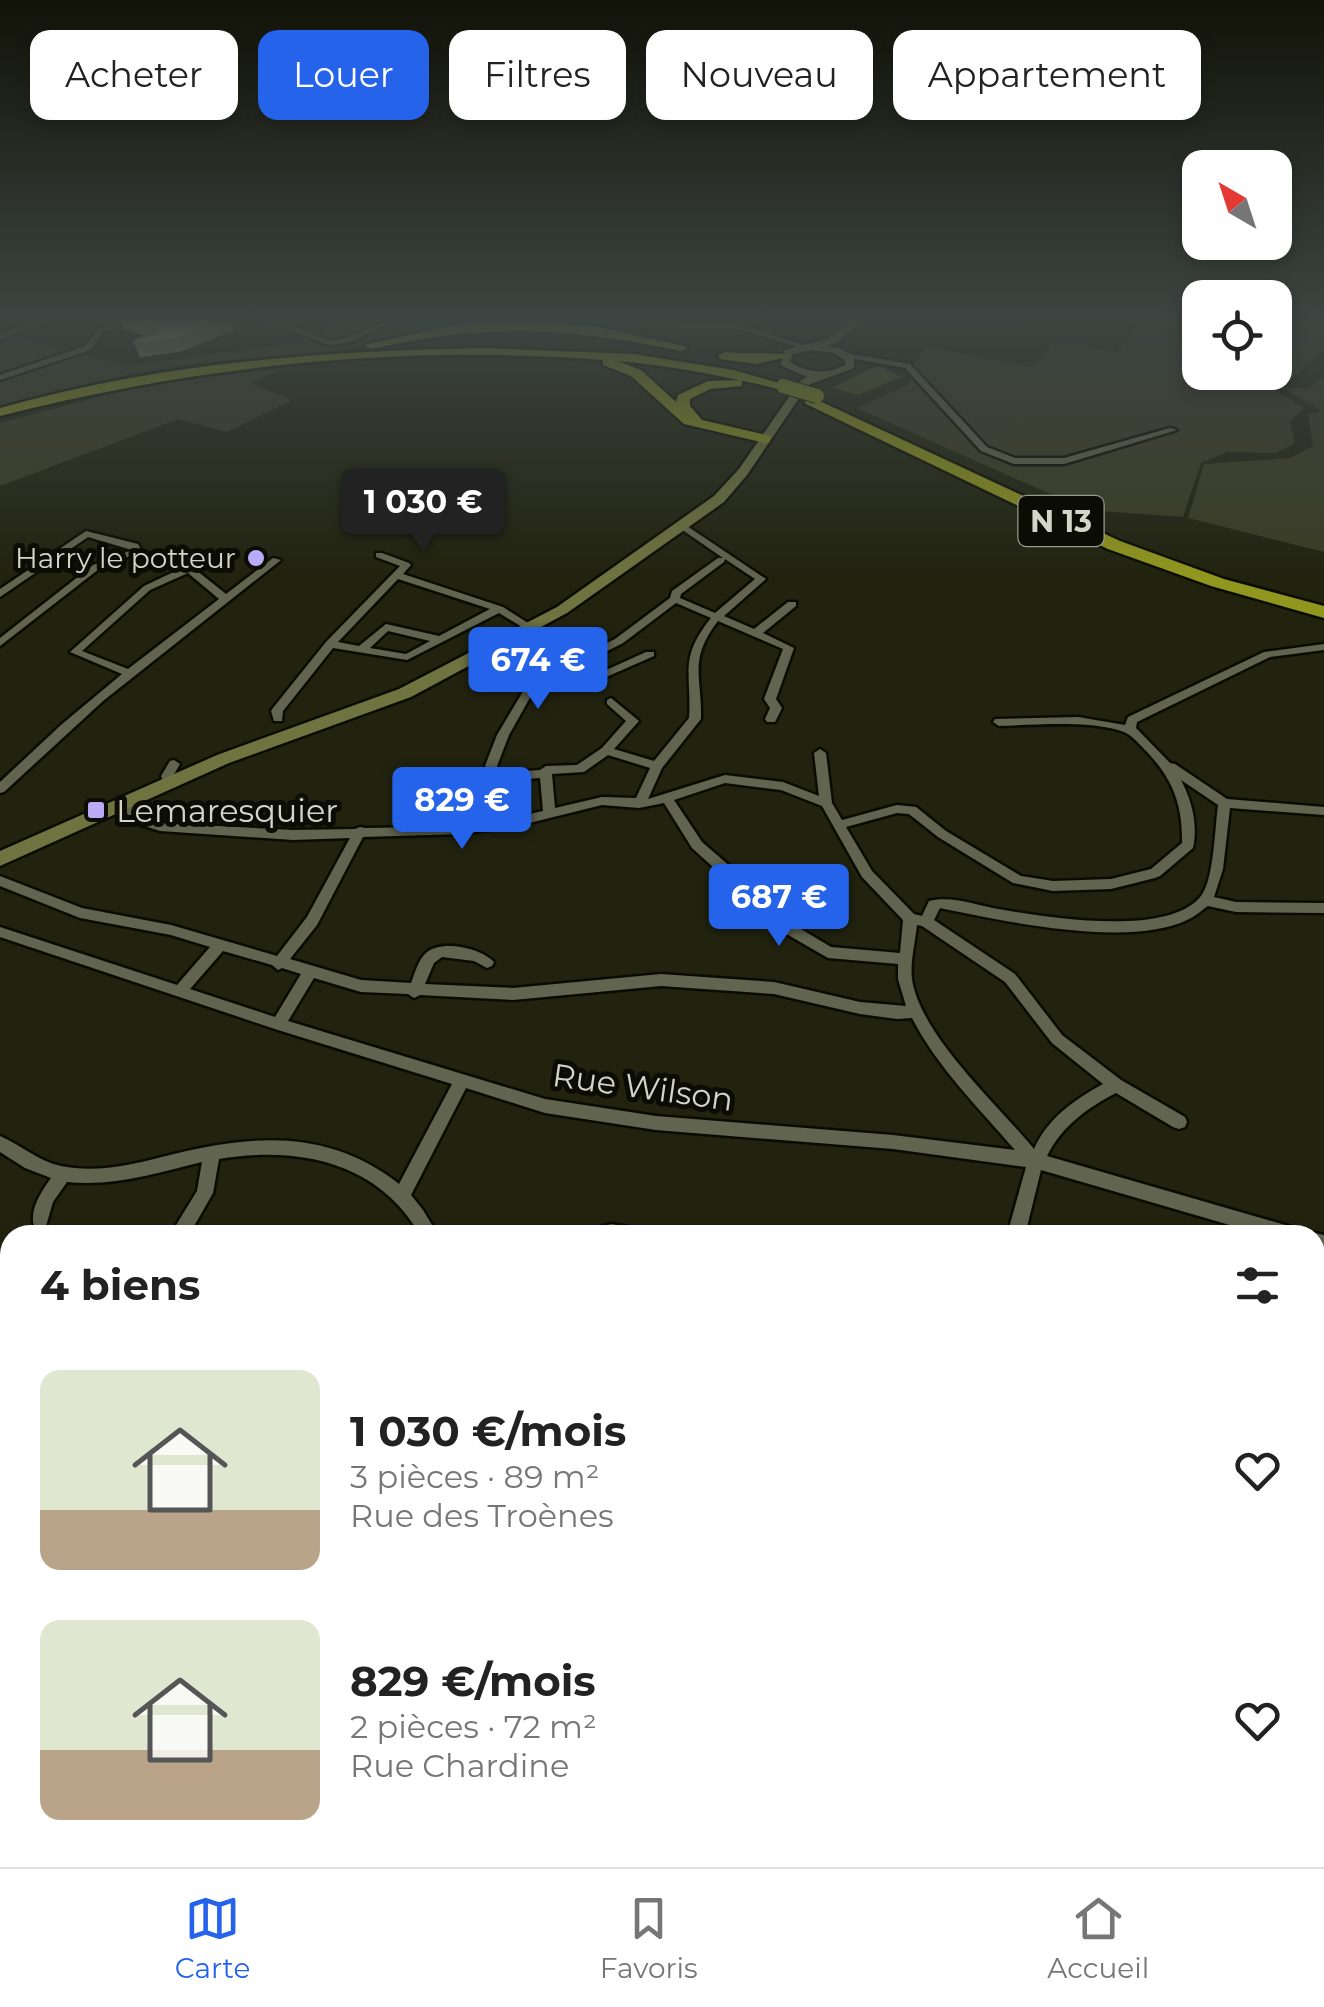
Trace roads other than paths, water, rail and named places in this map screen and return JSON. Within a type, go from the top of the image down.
[{"type":"highway","name":"N 13","points":[[0,414],[38,403]]},
{"type":"highway","name":"N 13","points":[[0,414],[47,403]]},
{"type":"highway","points":[[672,403],[697,424],[767,437]]},
{"type":"highway","points":[[683,403],[684,412],[697,421],[767,437]]},
{"type":"highway","name":"N 13","points":[[823,403],[1115,546],[1208,580],[1324,612]]},
{"type":"highway","name":"N 13","points":[[825,403],[890,428],[1128,544],[1202,571],[1324,603]]},
{"type":"main road","points":[[0,859],[169,782],[405,693],[530,628],[684,527],[743,472],[787,403]]},
{"type":"street","points":[[944,403],[984,448],[1014,461],[1056,462],[1173,430]]},
{"type":"street","points":[[639,804],[657,766],[695,719],[693,661],[701,638],[718,616],[761,580],[684,527]]},
{"type":"street","points":[[0,594],[82,536],[98,534],[135,546],[138,551],[96,567],[0,643]]},
{"type":"street","points":[[278,718],[277,711],[330,644],[402,576],[406,565],[380,555]]},
{"type":"street","points":[[173,556],[226,598]]},
{"type":"street","points":[[0,789],[48,740],[128,673],[276,560]]},
{"type":"street","points":[[499,777],[492,760],[524,695],[537,681],[619,641],[721,560]]},
{"type":"street","points":[[128,673],[76,652],[147,588],[188,569]]},
{"type":"street","points":[[402,576],[499,609],[530,628]]},
{"type":"street","points":[[675,599],[791,651],[770,699],[776,708],[770,719]]},
{"type":"street","points":[[756,633],[792,604]]},
{"type":"street","points":[[330,644],[407,657],[499,609]]},
{"type":"street","points":[[362,649],[386,627],[441,640]]},
{"type":"street","points":[[0,630],[14,635]]},
{"type":"street","points":[[1130,729],[1139,714],[1218,682],[1268,654],[1324,647]]},
{"type":"street","points":[[576,661],[604,675],[650,654]]},
{"type":"street","points":[[549,813],[546,770],[584,767],[606,751],[633,721],[611,702]]},
{"type":"street","points":[[999,722],[1078,721],[1130,729],[1171,767],[1224,802],[1324,811]]},
{"type":"street","points":[[606,751],[657,766]]},
{"type":"street","points":[[820,753],[826,803],[868,874],[918,920],[1010,978],[1057,1039],[1116,1085],[1179,1122]]},
{"type":"street","points":[[169,782],[167,776],[174,764]]},
{"type":"street","points":[[839,826],[904,808],[1018,880],[1053,886],[1110,884],[1155,873],[1188,845],[1191,818],[1171,767]]},
{"type":"street","points":[[406,804],[440,801],[499,777],[546,774]]},
{"type":"street","points":[[123,803],[142,821],[160,827],[292,835],[462,830],[602,800],[639,804],[725,779],[783,786],[826,803]]},
{"type":"street","points":[[667,798],[697,845],[750,892],[769,917],[828,952],[906,960]]},
{"type":"street","points":[[1033,1160],[969,1088],[917,1011],[905,982],[906,960],[918,920],[940,904],[1055,924],[1152,926],[1190,912],[1206,900],[1216,864],[1224,802]]},
{"type":"street","points":[[278,964],[312,921],[360,832]]},
{"type":"street","points":[[0,881],[80,914],[171,930],[361,986],[414,992],[513,994],[661,980],[774,988],[860,1008],[917,1011]]},
{"type":"street","points":[[1206,900],[1236,908],[1324,908]]},
{"type":"street","name":"Rue Wilson","points":[[0,932],[102,962],[278,1024],[576,1113],[893,1142],[1033,1160],[1257,1225]]},
{"type":"street","points":[[179,992],[221,944]]},
{"type":"street","points":[[414,992],[428,959],[440,951],[478,956],[487,962]]},
{"type":"street","points":[[278,1024],[309,973]]},
{"type":"street","points":[[402,1196],[462,1081]]},
{"type":"street","points":[[1018,1225],[1033,1160],[1061,1121],[1082,1103],[1116,1085]]},
{"type":"street","points":[[0,1144],[29,1162],[63,1174],[127,1174],[212,1153],[267,1146],[314,1150],[372,1174],[402,1196],[422,1225]]},
{"type":"street","points":[[185,1225],[205,1192],[212,1153]]},
{"type":"street","points":[[40,1220],[46,1199],[63,1174]]},
{"type":"place","name":"Harry le potteur","points":[[256,558]]},
{"type":"place","name":"Lemaresquier","points":[[96,810]]}]
